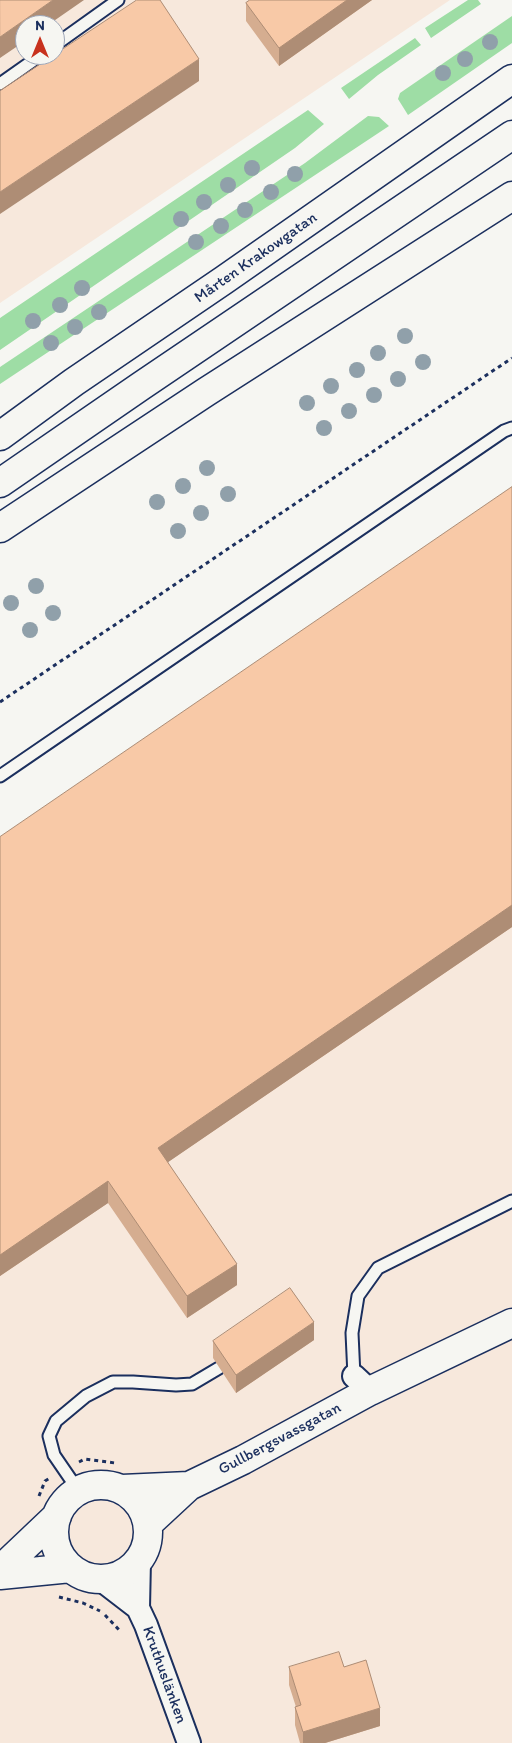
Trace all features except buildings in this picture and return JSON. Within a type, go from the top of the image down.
[{"type":"main road","name":"Mårten Krakowgatan","points":[[0,436],[74,382],[232,275],[512,79]]},
{"type":"main road","points":[[0,483],[512,136]]},
{"type":"main road","points":[[0,528],[206,392],[512,196]]},
{"type":"main road","name":"Gullbergsvassgatan","points":[[148,1524],[189,1486],[243,1460],[362,1384],[512,1322]]},
{"type":"main road","points":[[47,1510],[54,1528],[56,1545],[62,1557],[71,1568],[84,1576],[99,1578],[107,1578],[128,1571],[139,1560],[146,1547],[148,1524],[146,1516],[123,1477]]},
{"type":"main road","name":"Gullbergsvassgatan","points":[[71,1480],[100,1484],[123,1477],[189,1486]]},
{"type":"main road","points":[[0,1570],[47,1510],[65,1501],[71,1480]]},
{"type":"main road","points":[[0,1575],[71,1568]]},
{"type":"street","name":"Kruthuslänken","points":[[139,1560],[138,1608],[189,1743]]},
{"type":"street","name":"Kruthuslänken","points":[[99,1578],[138,1608]]},
{"type":"lane","points":[[65,38],[118,0]]},
{"type":"lane","points":[[0,84],[27,65]]},
{"type":"lane","points":[[0,776],[496,436],[512,428]]},
{"type":"lane","points":[[362,1384],[352,1333],[358,1296],[378,1268],[512,1201]]},
{"type":"lane","points":[[71,1480],[54,1455],[49,1436],[56,1421],[86,1396],[113,1382],[192,1384],[219,1368]]},
{"type":"path","points":[[0,702],[512,358]]},
{"type":"path","points":[[47,1510],[45,1482],[71,1480],[85,1459],[123,1477]]},
{"type":"path","points":[[41,1571],[50,1595],[83,1603],[101,1611],[120,1630],[125,1638]]},
{"type":"shaded area","points":[[0,0],[450,0],[0,303]]},
{"type":"shaded area","points":[[512,489],[512,1743],[0,1743],[0,838]]},
{"type":"green space","points":[[468,0],[478,0],[481,4],[431,38],[425,28]]},
{"type":"green space","points":[[512,16],[512,43],[408,115],[398,99],[400,93]]},
{"type":"green space","points":[[415,38],[421,45],[378,75],[349,99],[341,88]]},
{"type":"green space","points":[[308,110],[324,124],[295,148],[0,350],[0,318]]},
{"type":"green space","points":[[368,116],[379,117],[389,126],[0,384],[0,367],[305,163]]}]
